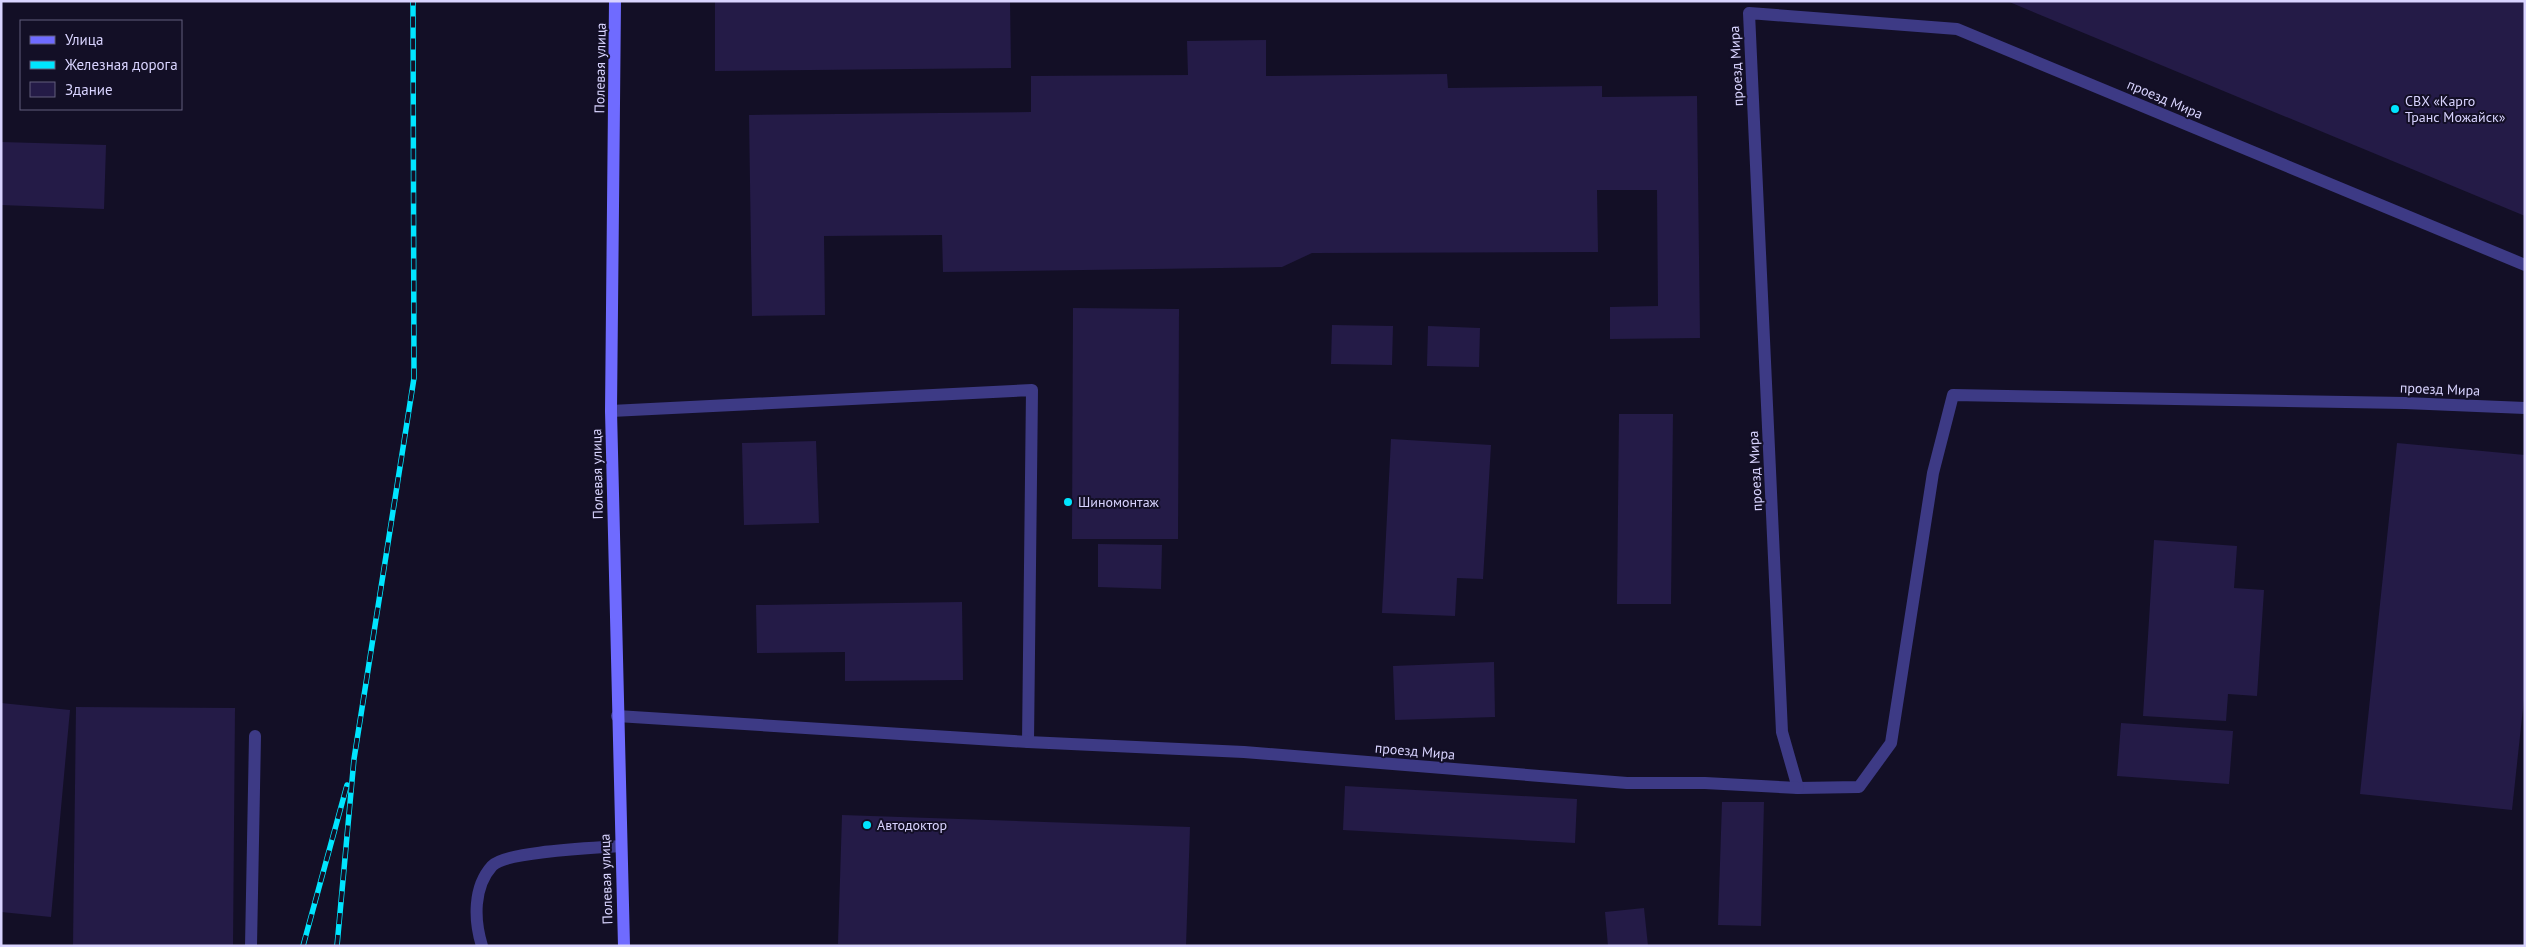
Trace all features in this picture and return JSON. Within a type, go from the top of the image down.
[{"type":"main road","name":"Полевая улица","points":[[616,1],[611,411],[620,846],[624,946]]},
{"type":"street","name":"проезд Мира","points":[[1798,788],[1782,732],[1749,13],[1956,28],[2525,264]]},
{"type":"street","points":[[611,411],[1032,390],[1028,742]]},
{"type":"street","name":"проезд Мира","points":[[617,716],[1028,742],[1244,752],[1627,783],[1705,783],[1798,788],[1859,787],[1892,743],[1933,473],[1953,395],[2405,403],[2525,408]]},
{"type":"street","points":[[251,946],[255,736]]},
{"type":"street","points":[[482,946],[476,926],[478,892],[493,865],[512,856],[620,846]]},
{"type":"building","points":[[715,1],[1010,1],[1011,68],[715,71]]},
{"type":"building","name":"СВХ «Карго Транс Можайск»","points":[[2007,1],[2525,1],[2525,216]]},
{"type":"building","points":[[1266,40],[1266,76],[1447,74],[1448,88],[1602,86],[1602,97],[1697,96],[1700,338],[1610,339],[1610,307],[1658,306],[1657,190],[1597,190],[1598,252],[1312,253],[1282,267],[943,272],[942,235],[824,236],[825,315],[752,316],[749,115],[1031,112],[1031,76],[1188,75],[1187,41]]},
{"type":"building","points":[[1,142],[106,145],[104,209],[1,205]]},
{"type":"building","points":[[1073,308],[1179,309],[1178,539],[1072,539]]},
{"type":"building","points":[[1332,325],[1393,326],[1392,365],[1331,364]]},
{"type":"building","points":[[1428,326],[1480,328],[1479,367],[1427,366]]},
{"type":"building","points":[[1619,414],[1673,414],[1671,604],[1617,604]]},
{"type":"building","points":[[1391,439],[1491,445],[1483,579],[1457,578],[1455,616],[1382,613]]},
{"type":"building","points":[[816,441],[819,523],[744,525],[742,443]]},
{"type":"building","points":[[2397,443],[2525,455],[2525,690],[2512,810],[2360,794]]},
{"type":"building","points":[[2154,540],[2237,546],[2234,588],[2264,590],[2257,696],[2228,694],[2226,721],[2143,716]]},
{"type":"building","points":[[1098,544],[1162,545],[1161,589],[1098,587]]},
{"type":"building","points":[[962,602],[963,680],[845,681],[845,652],[757,653],[756,605]]},
{"type":"building","points":[[1494,662],[1495,717],[1395,720],[1393,666]]},
{"type":"building","points":[[1,703],[70,710],[51,917],[1,912]]},
{"type":"building","points":[[76,707],[235,708],[233,946],[73,946]]},
{"type":"building","points":[[2121,723],[2233,731],[2229,784],[2117,776]]},
{"type":"building","points":[[1345,786],[1577,799],[1575,843],[1343,830]]},
{"type":"building","points":[[1722,802],[1764,802],[1761,926],[1718,925]]},
{"type":"building","points":[[842,815],[1190,827],[1186,946],[838,944]]},
{"type":"building","points":[[1644,908],[1648,946],[1608,946],[1605,912]]},
{"type":"railway","points":[[337,946],[354,759],[414,378],[413,1]]},
{"type":"railway","points":[[303,946],[347,785]]},
{"type":"place","name":"СВХ «Карго Транс Можайск»","points":[[2395,109]]},
{"type":"place","name":"Шиномонтаж","points":[[1068,502]]},
{"type":"place","name":"Автодоктор","points":[[867,825]]}]
